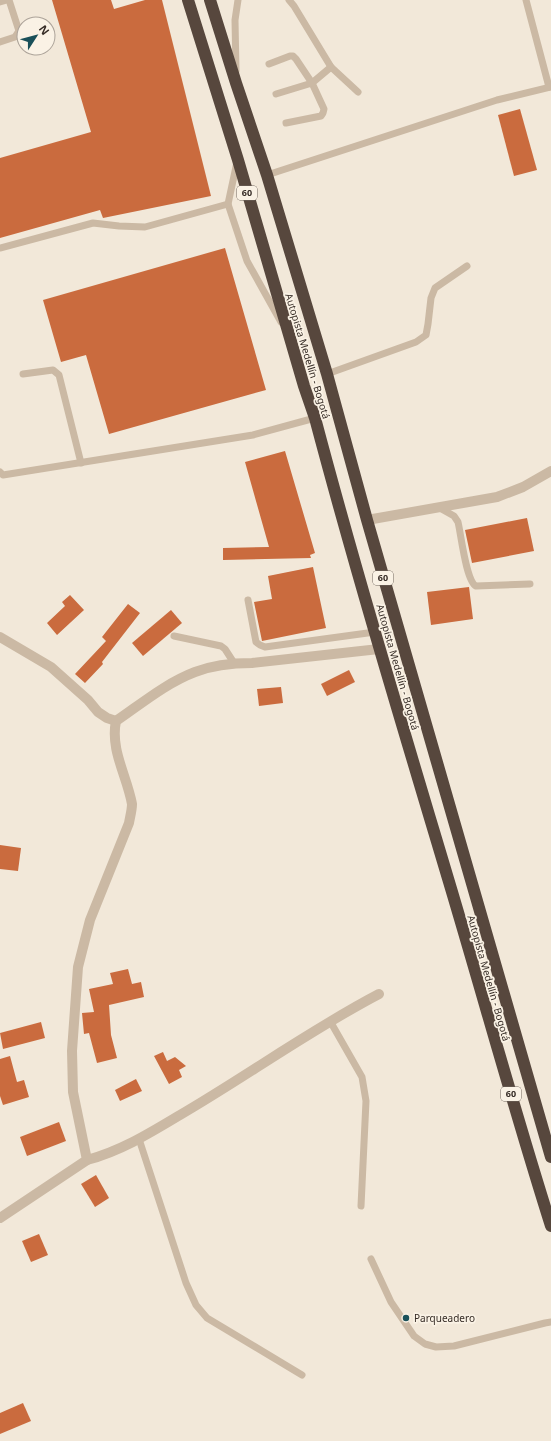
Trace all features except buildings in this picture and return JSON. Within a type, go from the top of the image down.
[{"type":"highway","name":"Autopista Medellín - Bogotá","points":[[188,0],[238,160],[290,339],[315,418],[379,650],[472,960],[525,1144],[551,1226]]},
{"type":"highway","name":"Autopista Medellín - Bogotá","points":[[210,0],[267,175],[327,374],[367,520],[551,1157]]},
{"type":"street","points":[[367,520],[497,497],[523,487],[551,471]]},
{"type":"street","points":[[0,637],[51,667],[88,700],[98,712],[116,722]]},
{"type":"street","points":[[87,1160],[74,1092],[72,1044],[78,967],[90,920],[129,823],[132,806],[114,744],[114,730],[116,722],[170,685],[194,672],[234,663],[252,663],[379,650]]},
{"type":"street","points":[[0,1218],[87,1160],[105,1155],[139,1139],[224,1090],[330,1021],[379,994]]},
{"type":"lane","points":[[0,2],[8,0],[19,31],[15,37],[0,42]]},
{"type":"lane","points":[[236,83],[235,20],[238,0]]},
{"type":"lane","points":[[289,0],[331,67],[358,92]]},
{"type":"lane","points":[[267,175],[497,100],[550,87],[526,0]]},
{"type":"lane","points":[[269,64],[293,56],[312,83],[324,109],[321,116],[286,123]]},
{"type":"lane","points":[[276,94],[312,83],[331,67]]},
{"type":"lane","points":[[238,160],[228,204],[247,261],[290,339]]},
{"type":"lane","points":[[0,248],[94,223],[145,227],[228,204]]},
{"type":"lane","points":[[327,374],[416,342],[426,336],[431,298],[435,288],[467,266]]},
{"type":"lane","points":[[23,374],[53,370],[59,375],[81,463]]},
{"type":"lane","points":[[0,472],[3,475],[253,435],[315,418]]},
{"type":"lane","points":[[438,507],[457,519],[467,569],[470,581],[473,584],[476,586],[530,584]]},
{"type":"lane","points":[[248,600],[256,642],[265,647],[375,632]]},
{"type":"lane","points":[[174,636],[221,646],[225,649],[234,663]]},
{"type":"lane","points":[[330,1021],[362,1077],[366,1101],[361,1206]]},
{"type":"lane","points":[[139,1139],[186,1283],[196,1305],[207,1318],[302,1375]]},
{"type":"lane","points":[[371,1258],[390,1302],[414,1336],[425,1344],[436,1347],[454,1346],[551,1322]]},
{"type":"place","name":"Parqueadero","points":[[406,1318]]}]
